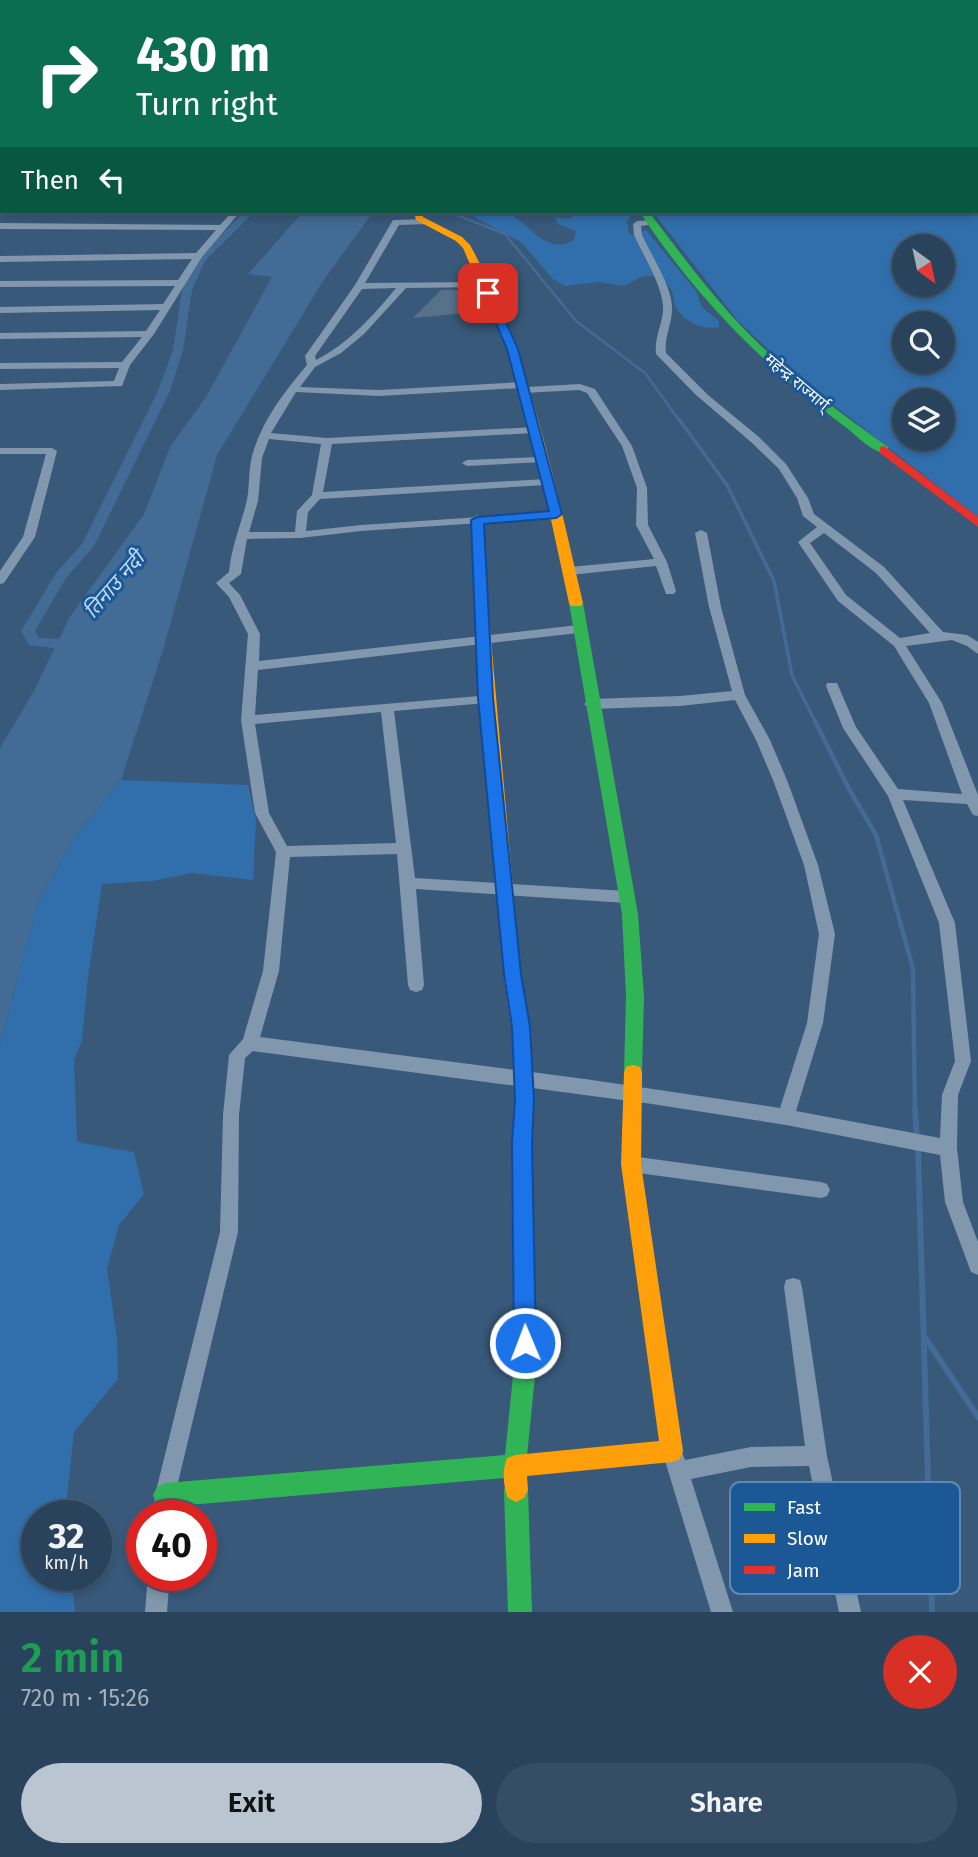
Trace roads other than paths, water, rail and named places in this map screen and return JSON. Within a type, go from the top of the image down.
[{"type":"main road","points":[[165,1495],[515,1466],[676,1461],[631,1164],[635,996],[626,897],[570,571],[512,349],[467,247],[422,217]]},
{"type":"main road","name":"महेन्द्र राज्मार्ग्","points":[[648,217],[698,282],[748,340],[814,398],[978,523]]},
{"type":"main road","points":[[477,520],[486,698],[512,974],[521,1027],[526,1368],[515,1466],[520,1612]]},
{"type":"street","points":[[0,387],[118,384],[125,365],[149,334],[198,256],[234,214]]},
{"type":"street","points":[[312,365],[310,356],[318,342],[359,286],[396,222],[422,217]]},
{"type":"street","points":[[648,217],[637,224],[638,235],[667,299],[667,315],[659,334],[661,354],[708,400],[786,468],[806,502],[809,516],[880,570],[941,637]]},
{"type":"street","points":[[0,226],[222,228]]},
{"type":"street","points":[[0,259],[198,256]]},
{"type":"street","points":[[0,284],[180,283]]},
{"type":"street","points":[[359,286],[483,285]]},
{"type":"street","points":[[165,1500],[229,1232],[230,1115],[237,1055],[250,1043],[271,971],[282,852],[262,813],[248,720],[254,634],[233,594],[222,583],[235,574],[236,549],[244,536],[257,459],[264,436],[312,365],[324,360],[353,339],[402,287]]},
{"type":"street","points":[[0,310],[165,307]]},
{"type":"street","points":[[0,336],[149,334]]},
{"type":"street","points":[[0,366],[125,365]]},
{"type":"street","points":[[294,389],[327,393],[364,393],[580,387],[591,391],[627,446],[642,488],[642,525],[661,562],[670,591]]},
{"type":"street","points":[[264,436],[327,441],[534,430]]},
{"type":"street","points":[[300,535],[303,511],[317,496],[327,441]]},
{"type":"street","points":[[0,452],[52,451],[29,537],[0,580]]},
{"type":"street","points":[[467,463],[540,460]]},
{"type":"street","points":[[317,496],[546,482]]},
{"type":"street","points":[[244,536],[300,535],[556,514]]},
{"type":"street","points":[[823,528],[804,542],[842,598],[898,643],[935,703],[976,804],[894,794]]},
{"type":"street","points":[[701,533],[715,607],[739,695],[780,780],[811,865],[827,934],[815,1023],[786,1117]]},
{"type":"street","points":[[570,571],[661,562]]},
{"type":"street","points":[[252,666],[578,629]]},
{"type":"street","points":[[898,643],[941,637],[968,639],[978,650]]},
{"type":"street","points":[[832,686],[850,728],[894,794],[947,923],[971,1064],[950,1095],[948,1148],[954,1202],[978,1266]]},
{"type":"street","points":[[591,705],[739,695]]},
{"type":"street","points":[[248,720],[486,698]]},
{"type":"street","points":[[387,708],[408,883],[416,985]]},
{"type":"street","points":[[282,852],[403,848]]},
{"type":"street","points":[[408,883],[626,897]]},
{"type":"street","points":[[250,1043],[523,1080],[634,1091],[948,1148]]},
{"type":"street","points":[[631,1164],[821,1190]]},
{"type":"street","points":[[793,1287],[822,1482]]},
{"type":"street","points":[[722,1612],[676,1461],[817,1456]]},
{"type":"street","points":[[156,1612],[158,1591]]},
{"type":"street","points":[[846,1594],[850,1612]]},
{"type":"water","name":"तिनाउ नदी","points":[[301,214],[372,214],[325,278],[217,455],[163,650],[121,780],[74,838],[37,906],[0,1043],[0,748],[34,691],[69,618],[144,514],[170,447],[206,397],[272,277],[248,274]]},
{"type":"waterway","points":[[62,644],[34,642],[28,631],[61,576],[88,546],[164,391],[178,350],[187,290],[201,260],[247,214]]},
{"type":"waterway","points":[[454,214],[505,234],[576,321],[645,373],[679,420]]},
{"type":"waterway","points":[[678,418],[727,485],[774,581],[792,675],[849,789],[876,835],[913,969],[915,1112]]},
{"type":"waterway","points":[[915,1110],[917,1139]]},
{"type":"waterway","points":[[918,1148],[928,1482]]},
{"type":"waterway","points":[[924,1336],[978,1417]]},
{"type":"waterway","points":[[931,1594],[932,1612]]}]
